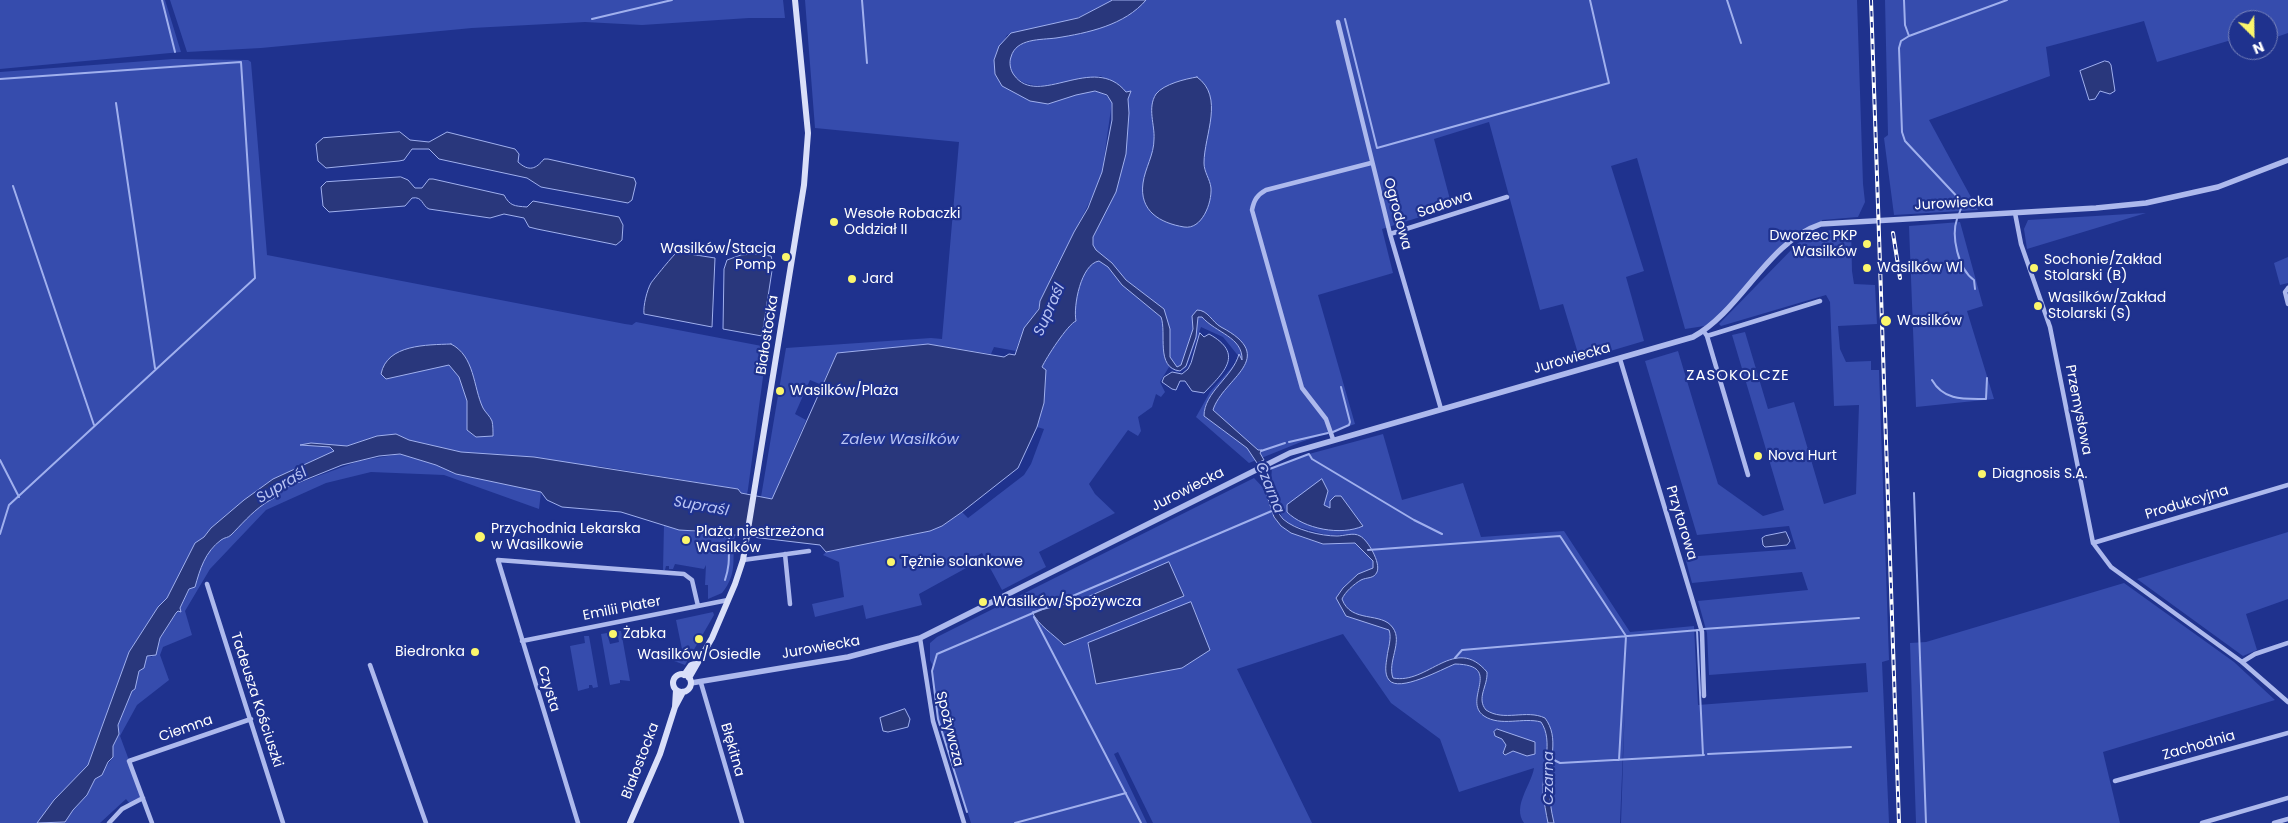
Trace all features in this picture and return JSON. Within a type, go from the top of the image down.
[{"type":"main road","name":"Białostocka","points":[[688,678],[691,665],[696,663],[712,638],[742,560],[806,167],[808,133],[795,0]]},
{"type":"main road","points":[[675,678],[688,678],[689,689],[683,692],[676,690],[673,684],[675,678]]},
{"type":"main road","name":"Białostocka","points":[[630,823],[660,754],[674,707],[676,690]]},
{"type":"main road","name":"Białostocka","points":[[674,707],[683,692]]},
{"type":"street","name":"Ogrodowa","points":[[1338,22],[1371,163],[1441,409]]},
{"type":"street","name":"Jurowiecka","points":[[1705,333],[1791,239],[1811,227],[1831,222],[2015,213],[2146,202],[2218,187],[2288,160]]},
{"type":"street","points":[[1333,439],[1326,419],[1302,388],[1252,210],[1253,202],[1258,195],[1266,190],[1371,163]]},
{"type":"street","name":"Sadowa","points":[[1390,234],[1507,197]]},
{"type":"street","name":"Przemysłowa","points":[[2015,213],[2021,244],[2050,327],[2093,543],[2111,567],[2242,662],[2288,702]]},
{"type":"street","points":[[2288,288],[2285,292],[2288,304]]},
{"type":"street","name":"Jurowiecka","points":[[688,678],[701,683],[869,652],[920,638],[1290,453],[1333,439],[1820,301]]},
{"type":"street","points":[[1705,333],[1748,475]]},
{"type":"street","name":"Przytorowa","points":[[1620,359],[1702,632],[1704,696]]},
{"type":"street","name":"Produkcyjna","points":[[2093,543],[2288,485]]},
{"type":"street","points":[[742,560],[809,551]]},
{"type":"street","points":[[785,554],[790,604]]},
{"type":"street","name":"Czysta","points":[[578,823],[498,560],[684,574],[692,580],[698,606]]},
{"type":"street","name":"Tadeusza Kościuszki","points":[[207,584],[283,823]]},
{"type":"street","name":"Emilii Plater","points":[[522,641],[728,600]]},
{"type":"street","name":"Spożywcza","points":[[920,638],[933,721],[964,823]]},
{"type":"street","points":[[2242,662],[2255,654],[2288,643]]},
{"type":"street","points":[[370,665],[426,823]]},
{"type":"street","name":"Błękitna","points":[[701,683],[742,823]]},
{"type":"street","name":"Ciemna","points":[[143,798],[129,761],[251,718]]},
{"type":"street","name":"Zachodnia","points":[[2115,781],[2288,733]]},
{"type":"street","points":[[109,823],[122,809],[143,798],[152,823]]},
{"type":"street","points":[[2202,823],[2288,798]]},
{"type":"street","points":[[2274,823],[2288,819]]},
{"type":"shaded area","points":[[0,0],[165,0],[181,52],[0,69]]},
{"type":"shaded area","points":[[170,0],[783,0],[785,18],[749,18],[642,25],[585,22],[472,28],[261,48],[187,52]]},
{"type":"shaded area","points":[[805,0],[1113,0],[1078,18],[1007,35],[994,60],[1048,104],[1073,94],[1091,91],[1099,92],[1112,102],[1102,172],[1095,191],[1040,301],[1039,308],[1021,338],[1016,351],[994,347],[991,354],[928,344],[837,353],[822,385],[810,380],[795,414],[806,420],[772,499],[761,497],[786,348],[931,338],[942,339],[959,142],[815,128]]},
{"type":"shaded area","points":[[1144,0],[1857,0],[1865,202],[1858,217],[1822,220],[1821,224],[1791,239],[1711,325],[1685,329],[1637,158],[1611,166],[1644,271],[1626,277],[1644,341],[1580,360],[1563,304],[1540,310],[1489,122],[1434,139],[1452,207],[1382,229],[1393,273],[1318,295],[1355,424],[1301,442],[1249,463],[1196,417],[1210,392],[1240,358],[1223,337],[1201,327],[1186,368],[1177,372],[1169,367],[1160,382],[1165,392],[1161,397],[1156,394],[1152,407],[1138,417],[1141,431],[1138,436],[1128,430],[1089,484],[1095,494],[1115,513],[1039,552],[1046,567],[1002,590],[982,553],[966,562],[968,567],[919,594],[922,605],[866,619],[863,605],[815,617],[812,604],[844,597],[839,562],[823,555],[826,552],[930,531],[942,526],[962,512],[968,518],[1024,475],[1031,464],[1044,429],[1037,427],[1044,403],[1042,368],[1128,99],[1101,76],[1063,84],[1036,85],[1024,82],[1015,76],[1010,66],[1010,59],[1014,50],[1021,43]]},
{"type":"shaded area","points":[[1885,0],[2288,0],[2288,33],[2278,36],[2278,10],[2228,10],[2228,41],[2157,62],[2144,21],[2046,47],[2050,76],[1929,120],[1978,210],[1894,215],[1884,138],[1888,135]]},
{"type":"shaded area","points":[[173,59],[248,60],[251,62],[267,255],[625,324],[632,325],[636,322],[767,347],[747,494],[741,493],[738,489],[598,466],[588,470],[458,455],[392,439],[292,477],[217,533],[149,656],[152,657],[160,638],[180,608],[190,588],[196,583],[199,569],[210,551],[221,540],[230,536],[235,529],[263,504],[288,487],[359,461],[400,454],[436,465],[456,474],[541,492],[539,509],[444,475],[371,472],[326,483],[266,510],[210,569],[185,611],[192,635],[163,647],[160,655],[169,680],[137,705],[120,736],[143,798],[130,804],[126,799],[100,823],[64,823],[87,795],[95,779],[100,776],[113,757],[113,746],[119,731],[118,725],[132,691],[135,689],[135,684],[97,760],[45,823],[0,823],[0,72]]},
{"type":"shaded area","points":[[2146,213],[2027,249],[2024,229],[2028,220]]},
{"type":"shaded area","points":[[1960,222],[1983,306],[1967,311],[1994,399],[1916,407],[1909,226]]},
{"type":"shaded area","points":[[1851,228],[1854,284],[1875,285],[1877,324],[1838,326],[1840,349],[1846,362],[1871,361],[1871,370],[1879,370],[1889,660],[1882,662],[1889,823],[1621,823],[1625,702],[1620,823],[1524,823],[1520,810],[1521,803],[1534,768],[1459,792],[1440,739],[1391,703],[1343,634],[1237,669],[1312,823],[1153,823],[1118,752],[1114,754],[1147,823],[971,823],[938,719],[933,666],[930,660],[930,643],[937,637],[1254,478],[1270,495],[1274,518],[1301,537],[1323,544],[1355,543],[1361,548],[1358,534],[1327,535],[1291,525],[1282,517],[1271,481],[1272,468],[1309,454],[1383,434],[1402,500],[1463,483],[1481,537],[1564,531],[1630,632],[1694,626],[1698,705],[1868,692],[1866,663],[1709,675],[1707,633],[1698,601],[1808,590],[1802,572],[1692,583],[1685,557],[1796,549],[1789,526],[1697,535],[1645,361],[1678,351],[1718,484],[1763,516],[1784,510],[1732,335],[1745,332],[1768,409],[1794,402],[1824,504],[1856,494],[1859,405],[1834,406],[1830,302],[1826,295],[1721,326],[1719,324],[1798,243],[1824,231]]},
{"type":"shaded area","points":[[2288,257],[2288,283],[2280,285],[2274,263]]},
{"type":"shaded area","points":[[664,524],[709,536],[735,535],[733,571],[722,593],[708,599],[708,585],[705,585],[706,565],[704,569],[675,564],[673,569],[669,569],[669,566],[666,566],[665,570],[663,570]]},
{"type":"shaded area","points":[[2288,532],[2288,599],[2246,614],[2257,650],[2243,656],[2137,579]]},
{"type":"shaded area","points":[[2124,583],[2234,662],[2275,700],[2103,752],[2120,823],[1916,823],[1910,643],[1926,642]]},
{"type":"shaded area","points":[[713,612],[714,615],[685,665],[674,661],[684,659],[676,620]]},
{"type":"shaded area","points":[[617,631],[621,631],[630,681],[620,680],[620,683],[610,685],[601,634],[607,633],[610,644],[619,642]]},
{"type":"shaded area","points":[[584,636],[589,636],[598,687],[593,688],[592,685],[589,685],[589,688],[578,691],[570,646],[585,643]]},
{"type":"water","points":[[1113,0],[1146,0],[1128,16],[1117,22],[1081,33],[1023,43],[1018,46],[1010,59],[1011,68],[1014,75],[1024,84],[1037,86],[1052,85],[1083,78],[1098,77],[1113,81],[1126,92],[1131,91],[1128,99],[1129,113],[1126,154],[1116,192],[1093,237],[1093,245],[1126,280],[1164,309],[1170,329],[1170,357],[1177,367],[1181,365],[1193,329],[1192,316],[1197,310],[1207,314],[1218,325],[1238,338],[1246,349],[1247,358],[1243,368],[1219,399],[1213,410],[1258,450],[1262,450],[1260,453],[1264,460],[1257,463],[1247,448],[1204,416],[1205,407],[1209,399],[1231,370],[1239,354],[1242,360],[1238,346],[1228,336],[1202,317],[1198,317],[1196,337],[1186,366],[1180,371],[1172,368],[1167,364],[1163,349],[1163,324],[1161,317],[1122,285],[1108,267],[1099,261],[1087,270],[1083,277],[1077,296],[1076,321],[1063,334],[1042,367],[1046,370],[1044,403],[1037,427],[1018,468],[962,512],[942,526],[930,531],[826,552],[820,545],[735,535],[724,537],[708,536],[696,531],[679,530],[621,512],[562,507],[547,500],[541,492],[456,474],[436,465],[400,454],[379,456],[342,465],[285,488],[255,511],[229,537],[215,545],[201,567],[195,587],[189,589],[180,608],[181,612],[178,611],[176,613],[160,638],[156,655],[147,656],[144,668],[139,671],[135,689],[132,691],[118,725],[119,734],[113,746],[113,757],[108,762],[102,775],[95,779],[87,795],[65,822],[37,823],[54,800],[88,765],[129,652],[158,607],[167,598],[195,543],[244,500],[273,479],[334,451],[330,447],[300,445],[311,443],[347,446],[377,436],[396,434],[409,440],[461,452],[534,457],[738,489],[741,493],[772,499],[837,353],[928,344],[1004,357],[1009,354],[1015,355],[1024,328],[1039,309],[1040,301],[1088,208],[1102,172],[1112,120],[1112,103],[1107,95],[1095,91],[1048,104],[1030,101],[1002,86],[995,74],[994,60],[999,46],[1011,33],[1078,18]]},
{"type":"water","points":[[2105,61],[2111,65],[2115,91],[2110,94],[2100,91],[2095,99],[2089,100],[2080,71]]},
{"type":"water","points":[[1197,77],[1205,85],[1210,95],[1212,106],[1204,163],[1211,194],[1208,208],[1201,220],[1190,227],[1184,227],[1159,219],[1153,214],[1144,201],[1143,183],[1154,145],[1153,99],[1160,90],[1169,85]]},
{"type":"water","points":[[400,132],[410,140],[429,142],[447,132],[515,149],[519,154],[518,162],[529,168],[535,167],[544,159],[548,159],[634,178],[636,183],[632,200],[628,203],[541,187],[527,178],[439,159],[429,149],[412,149],[404,160],[399,161],[326,168],[318,161],[316,144],[323,138]]},
{"type":"water","points":[[401,177],[408,180],[415,188],[422,188],[429,179],[433,179],[504,195],[510,203],[516,206],[527,207],[533,201],[619,217],[623,225],[622,240],[616,245],[537,229],[529,227],[524,218],[504,214],[490,218],[429,209],[418,198],[412,198],[405,206],[329,212],[323,206],[321,187],[326,182]]},
{"type":"water","points":[[677,252],[715,258],[712,327],[644,314],[646,298],[651,283]]},
{"type":"water","points":[[741,255],[771,256],[773,264],[762,336],[723,329],[724,269],[727,260]]},
{"type":"water","points":[[1200,333],[1204,337],[1209,334],[1220,341],[1229,356],[1228,363],[1218,378],[1204,393],[1192,391],[1185,381],[1180,381],[1176,390],[1172,389],[1162,382],[1164,377],[1172,372],[1182,374],[1188,369]]},
{"type":"water","points":[[451,344],[459,349],[469,364],[483,408],[492,421],[493,436],[476,437],[467,430],[467,401],[459,377],[449,365],[386,379],[381,374],[385,364],[399,352],[420,346]]},
{"type":"water","name":"Czarna","points":[[1268,468],[1274,502],[1283,519],[1288,523],[1316,534],[1358,535],[1370,547],[1377,563],[1376,574],[1361,580],[1347,591],[1342,599],[1346,607],[1352,612],[1382,620],[1393,628],[1396,634],[1396,646],[1392,665],[1393,678],[1406,678],[1418,675],[1441,663],[1452,659],[1464,658],[1475,662],[1487,672],[1482,696],[1483,705],[1486,710],[1500,715],[1530,715],[1545,718],[1552,734],[1553,742],[1549,784],[1550,804],[1554,823],[1548,823],[1543,796],[1547,738],[1541,722],[1498,721],[1484,716],[1478,709],[1477,701],[1480,677],[1477,670],[1470,666],[1455,664],[1421,679],[1402,684],[1389,680],[1386,675],[1386,669],[1390,640],[1389,630],[1346,616],[1336,598],[1343,588],[1358,574],[1373,568],[1373,561],[1355,543],[1323,544],[1291,533],[1281,526],[1274,517],[1259,472]]},
{"type":"water","points":[[1322,479],[1328,491],[1324,505],[1330,508],[1330,501],[1335,496],[1341,496],[1363,526],[1344,530],[1323,529],[1303,523],[1287,512],[1287,505]]},
{"type":"water","points":[[1786,532],[1790,541],[1787,545],[1765,547],[1763,545],[1762,538],[1765,536]]},
{"type":"water","points":[[1169,562],[1184,596],[1064,645],[1042,625],[1032,612],[1078,601]]},
{"type":"water","points":[[1191,602],[1210,650],[1182,668],[1096,684],[1088,643]]},
{"type":"water","points":[[905,709],[910,719],[908,727],[888,732],[883,731],[880,718]]},
{"type":"water","points":[[1497,729],[1535,742],[1535,754],[1527,756],[1513,751],[1505,755],[1503,753],[1506,745],[1502,739],[1495,736],[1494,732]]},
{"type":"waterway","points":[[162,0],[175,52]]},
{"type":"waterway","points":[[592,19],[672,0]]},
{"type":"waterway","points":[[862,0],[867,63]]},
{"type":"waterway","points":[[1345,19],[1377,148],[1609,83],[1590,0]]},
{"type":"waterway","points":[[1727,0],[1741,43]]},
{"type":"waterway","points":[[1904,0],[1905,25],[1909,36],[1901,41],[1899,48],[1902,132],[1905,141],[1963,203],[1959,214]]},
{"type":"waterway","points":[[1909,36],[2007,0]]},
{"type":"waterway","points":[[0,79],[241,62],[255,278],[9,505],[0,534]]},
{"type":"waterway","points":[[116,103],[155,368]]},
{"type":"waterway","points":[[13,186],[94,425]]},
{"type":"waterway","points":[[1957,219],[1955,226],[1957,252],[1968,275],[1974,280],[1975,289]]},
{"type":"waterway","points":[[1932,380],[1942,392],[1949,395],[1962,399],[1986,399],[1987,378]]},
{"type":"waterway","points":[[1333,432],[1349,425],[1350,422],[1341,387]]},
{"type":"waterway","points":[[1289,442],[1328,433]]},
{"type":"waterway","points":[[1261,451],[1285,443]]},
{"type":"waterway","name":"Czarna","points":[[1267,470],[1309,454],[1312,459],[1414,520],[1442,534]]},
{"type":"waterway","points":[[0,460],[19,497]]},
{"type":"waterway","points":[[1914,493],[1926,823]]},
{"type":"waterway","name":"Czarna","points":[[967,812],[938,719],[932,671],[937,654],[1274,510]]},
{"type":"waterway","points":[[1368,550],[1560,536],[1626,636],[1619,760]]},
{"type":"waterway","points":[[725,580],[729,563],[729,537]]},
{"type":"waterway","points":[[1034,617],[1141,823]]},
{"type":"waterway","points":[[1703,629],[1859,618]]},
{"type":"waterway","points":[[1697,630],[1703,755]]},
{"type":"waterway","points":[[1455,658],[1462,650],[1699,630]]},
{"type":"waterway","points":[[1708,754],[1851,747]]},
{"type":"waterway","name":"Czarna","points":[[1552,759],[1560,763],[1704,755]]},
{"type":"waterway","points":[[1015,823],[1126,793]]},
{"type":"railway","points":[[1871,0],[1899,823]]},
{"type":"railway","points":[[1893,233],[1900,278]]},
{"type":"place","name":"Wesołe Robaczki Oddział II","points":[[834,222]]},
{"type":"place","name":"Dworzec PKP Wasilków","points":[[1867,244]]},
{"type":"place","name":"Wasilków/Stacja Pomp","points":[[786,257]]},
{"type":"place","name":"Wasilków Wl","points":[[1867,268]]},
{"type":"place","name":"Sochonie/Zakład Stolarski (B)","points":[[2034,268]]},
{"type":"place","name":"Jard","points":[[852,279]]},
{"type":"place","name":"Wasilków/Zakład Stolarski (S)","points":[[2038,306]]},
{"type":"place","name":"Wasilków","points":[[1886,321]]},
{"type":"place","name":"Wasilków/Plaża","points":[[780,391]]},
{"type":"place","name":"Nova Hurt","points":[[1758,456]]},
{"type":"place","name":"Diagnosis S.A.","points":[[1982,474]]},
{"type":"place","name":"Przychodnia Lekarska w Wasilkowie","points":[[480,537]]},
{"type":"place","name":"Plaża niestrzeżona Wasilków","points":[[686,540]]},
{"type":"place","name":"Tężnie solankowe","points":[[891,562]]},
{"type":"place","name":"Wasilków/Spożywcza","points":[[983,602]]},
{"type":"place","name":"Żabka","points":[[613,634]]},
{"type":"place","name":"Wasilków/Osiedle","points":[[699,639]]},
{"type":"place","name":"Biedronka","points":[[475,652]]},
{"type":"district","name":"ZASOKOLCZE","points":[[1738,376]]},
{"type":"water label","name":"Supraśl","points":[[1050,310]]},
{"type":"water label","name":"Zalew Wasilków","points":[[900,440]]},
{"type":"water label","name":"Supraśl","points":[[282,486]]},
{"type":"water label","name":"Supraśl","points":[[701,507]]}]
